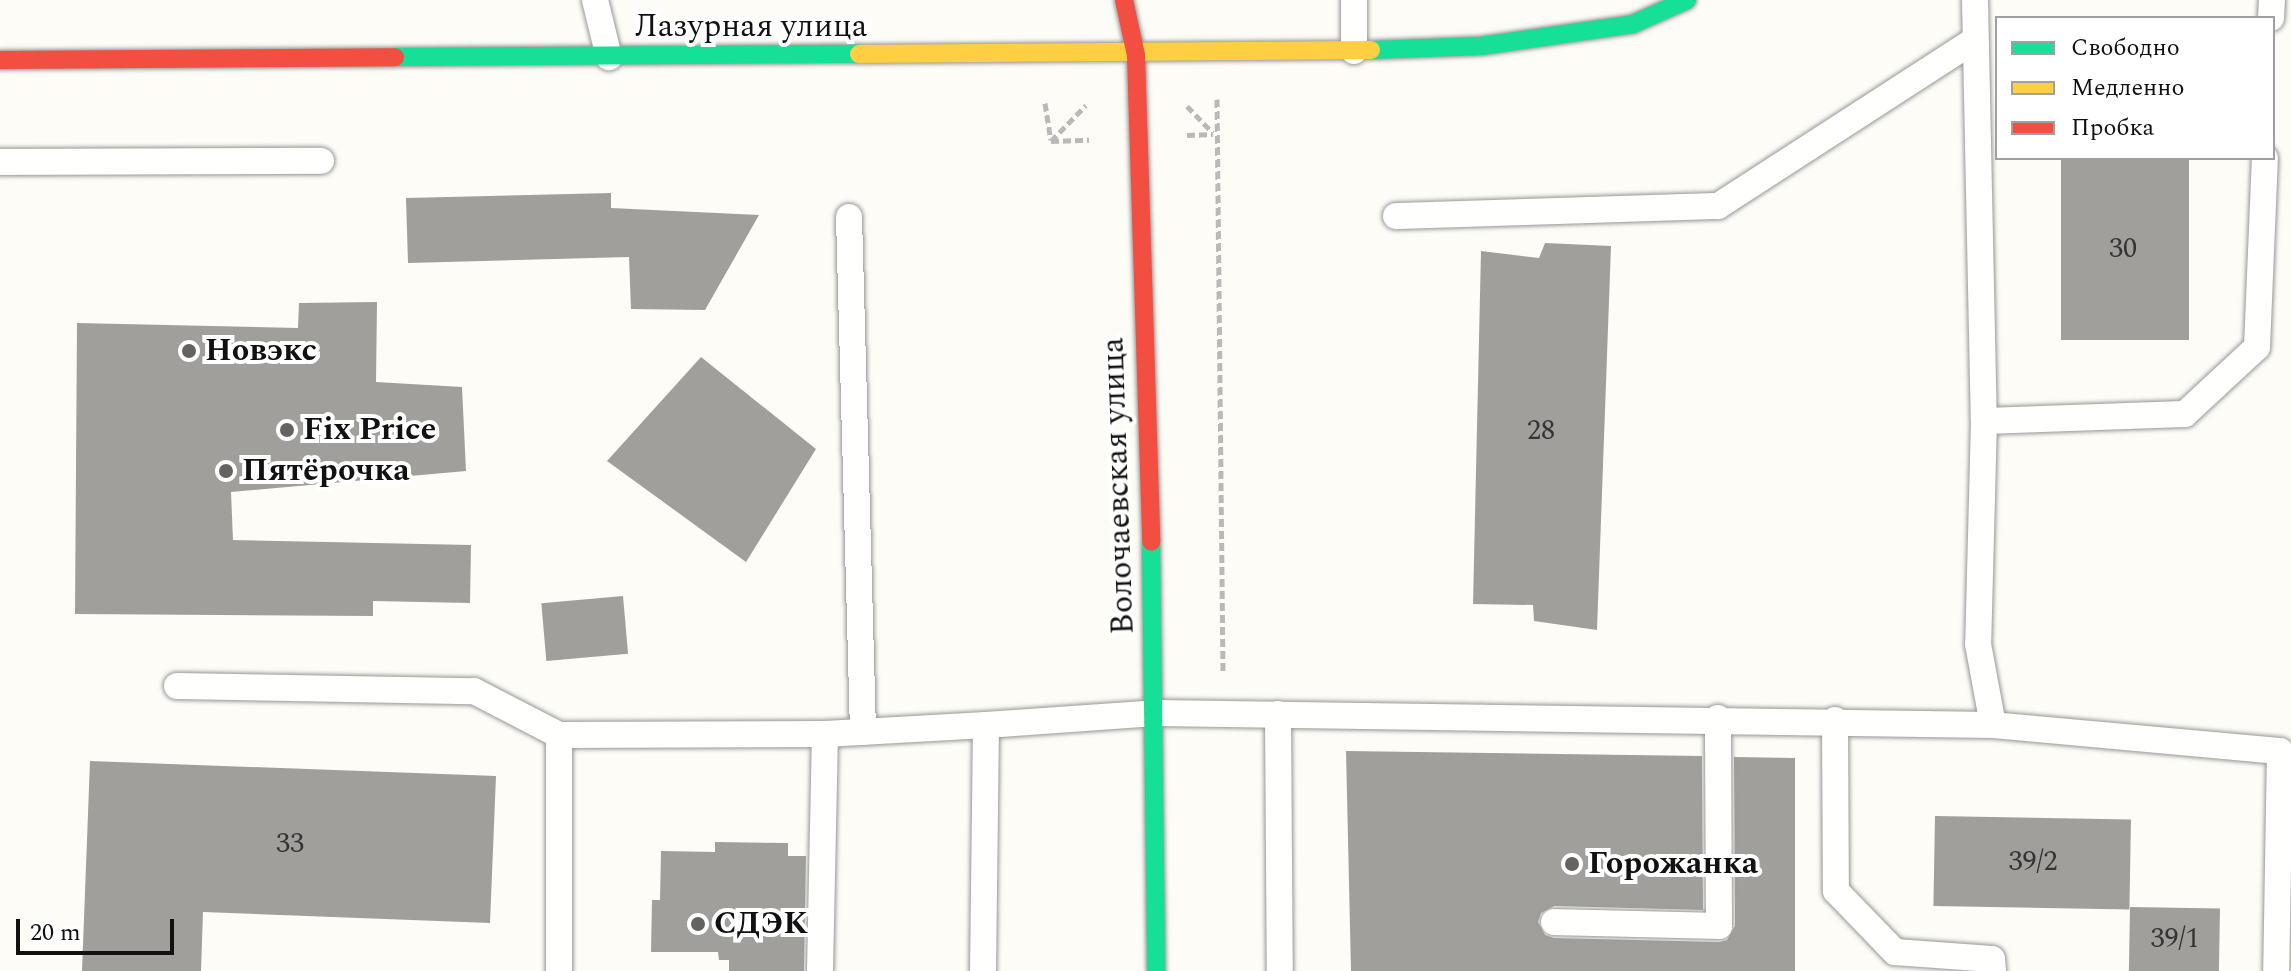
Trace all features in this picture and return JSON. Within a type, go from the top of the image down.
[{"type":"street","name":"Волочаевская улица","points":[[1124,0],[1136,55],[1156,713],[1156,971]]},
{"type":"street","name":"Лазурная улица","points":[[0,60],[1136,55],[1354,51],[1481,46],[1633,24],[1687,0]]},
{"type":"lane","points":[[595,0],[609,57]]},
{"type":"lane","points":[[1354,0],[1354,51]]},
{"type":"lane","points":[[1975,0],[1973,41],[1984,421],[1978,644],[1993,725]]},
{"type":"lane","points":[[1396,216],[1718,206],[1973,41]]},
{"type":"lane","points":[[1984,421],[2185,414],[2257,347],[2265,160]]},
{"type":"lane","points":[[0,162],[321,161]]},
{"type":"lane","points":[[849,217],[863,732]]},
{"type":"lane","points":[[177,686],[474,691],[559,735],[825,734],[1156,713],[1224,713],[1718,718],[1993,725],[2280,751],[2276,971]]},
{"type":"lane","points":[[1278,714],[1280,971]]},
{"type":"lane","points":[[1554,922],[1719,926],[1718,718]]},
{"type":"lane","points":[[1835,720],[1836,891],[1895,952],[1992,959],[1993,971]]},
{"type":"lane","points":[[983,971],[986,725]]},
{"type":"lane","points":[[820,971],[825,734]]},
{"type":"lane","points":[[559,735],[559,971]]},
{"type":"path","points":[[1220,54],[1214,134],[1224,713]]},
{"type":"building","points":[[2061,160],[2189,160],[2189,340],[2061,340]]},
{"type":"building","points":[[611,193],[611,208],[759,215],[705,310],[631,309],[629,257],[408,263],[406,198]]},
{"type":"building","points":[[1545,243],[1611,246],[1597,630],[1534,621],[1533,605],[1473,604],[1481,251],[1539,258]]},
{"type":"building","name":"Пятёрочка","points":[[377,302],[376,382],[462,387],[466,471],[231,492],[233,540],[471,545],[470,603],[373,601],[373,616],[75,614],[77,323],[298,328],[299,303]]},
{"type":"building","points":[[701,357],[816,449],[746,562],[607,461]]},
{"type":"building","points":[[623,596],[628,654],[546,661],[541,603]]},
{"type":"building","name":"Горожанка","points":[[1346,751],[1702,756],[1703,910],[1554,906],[1541,913],[1538,922],[1545,935],[1554,938],[1719,942],[1727,940],[1735,926],[1734,757],[1795,758],[1795,971],[1351,971]]},
{"type":"building","points":[[90,761],[496,776],[490,923],[203,912],[201,971],[82,971]]},
{"type":"building","points":[[1935,816],[2131,819],[2129,909],[1933,906]]},
{"type":"building","points":[[715,842],[788,843],[788,856],[806,856],[804,971],[729,971],[729,960],[719,960],[718,952],[651,952],[652,900],[660,900],[661,851],[715,852]]},
{"type":"building","points":[[2130,907],[2220,909],[2219,971],[2129,971]]},
{"type":"traffic: fast","points":[[1371,50],[1481,46],[1633,24],[1687,0]]},
{"type":"traffic: fast","points":[[395,57],[859,54]]},
{"type":"traffic: fast","points":[[1151,542],[1156,971]]},
{"type":"traffic: slow","points":[[859,54],[1371,50]]},
{"type":"traffic: jam","points":[[1124,0],[1136,55],[1151,542]]},
{"type":"traffic: jam","points":[[0,60],[395,57]]},
{"type":"place","name":"Новэкс","points":[[189,351]]},
{"type":"place","name":"Fix Price","points":[[287,430]]},
{"type":"place","name":"Пятёрочка","points":[[226,471]]},
{"type":"place","name":"Горожанка","points":[[1572,864]]},
{"type":"place","name":"СДЭК","points":[[698,924]]}]
